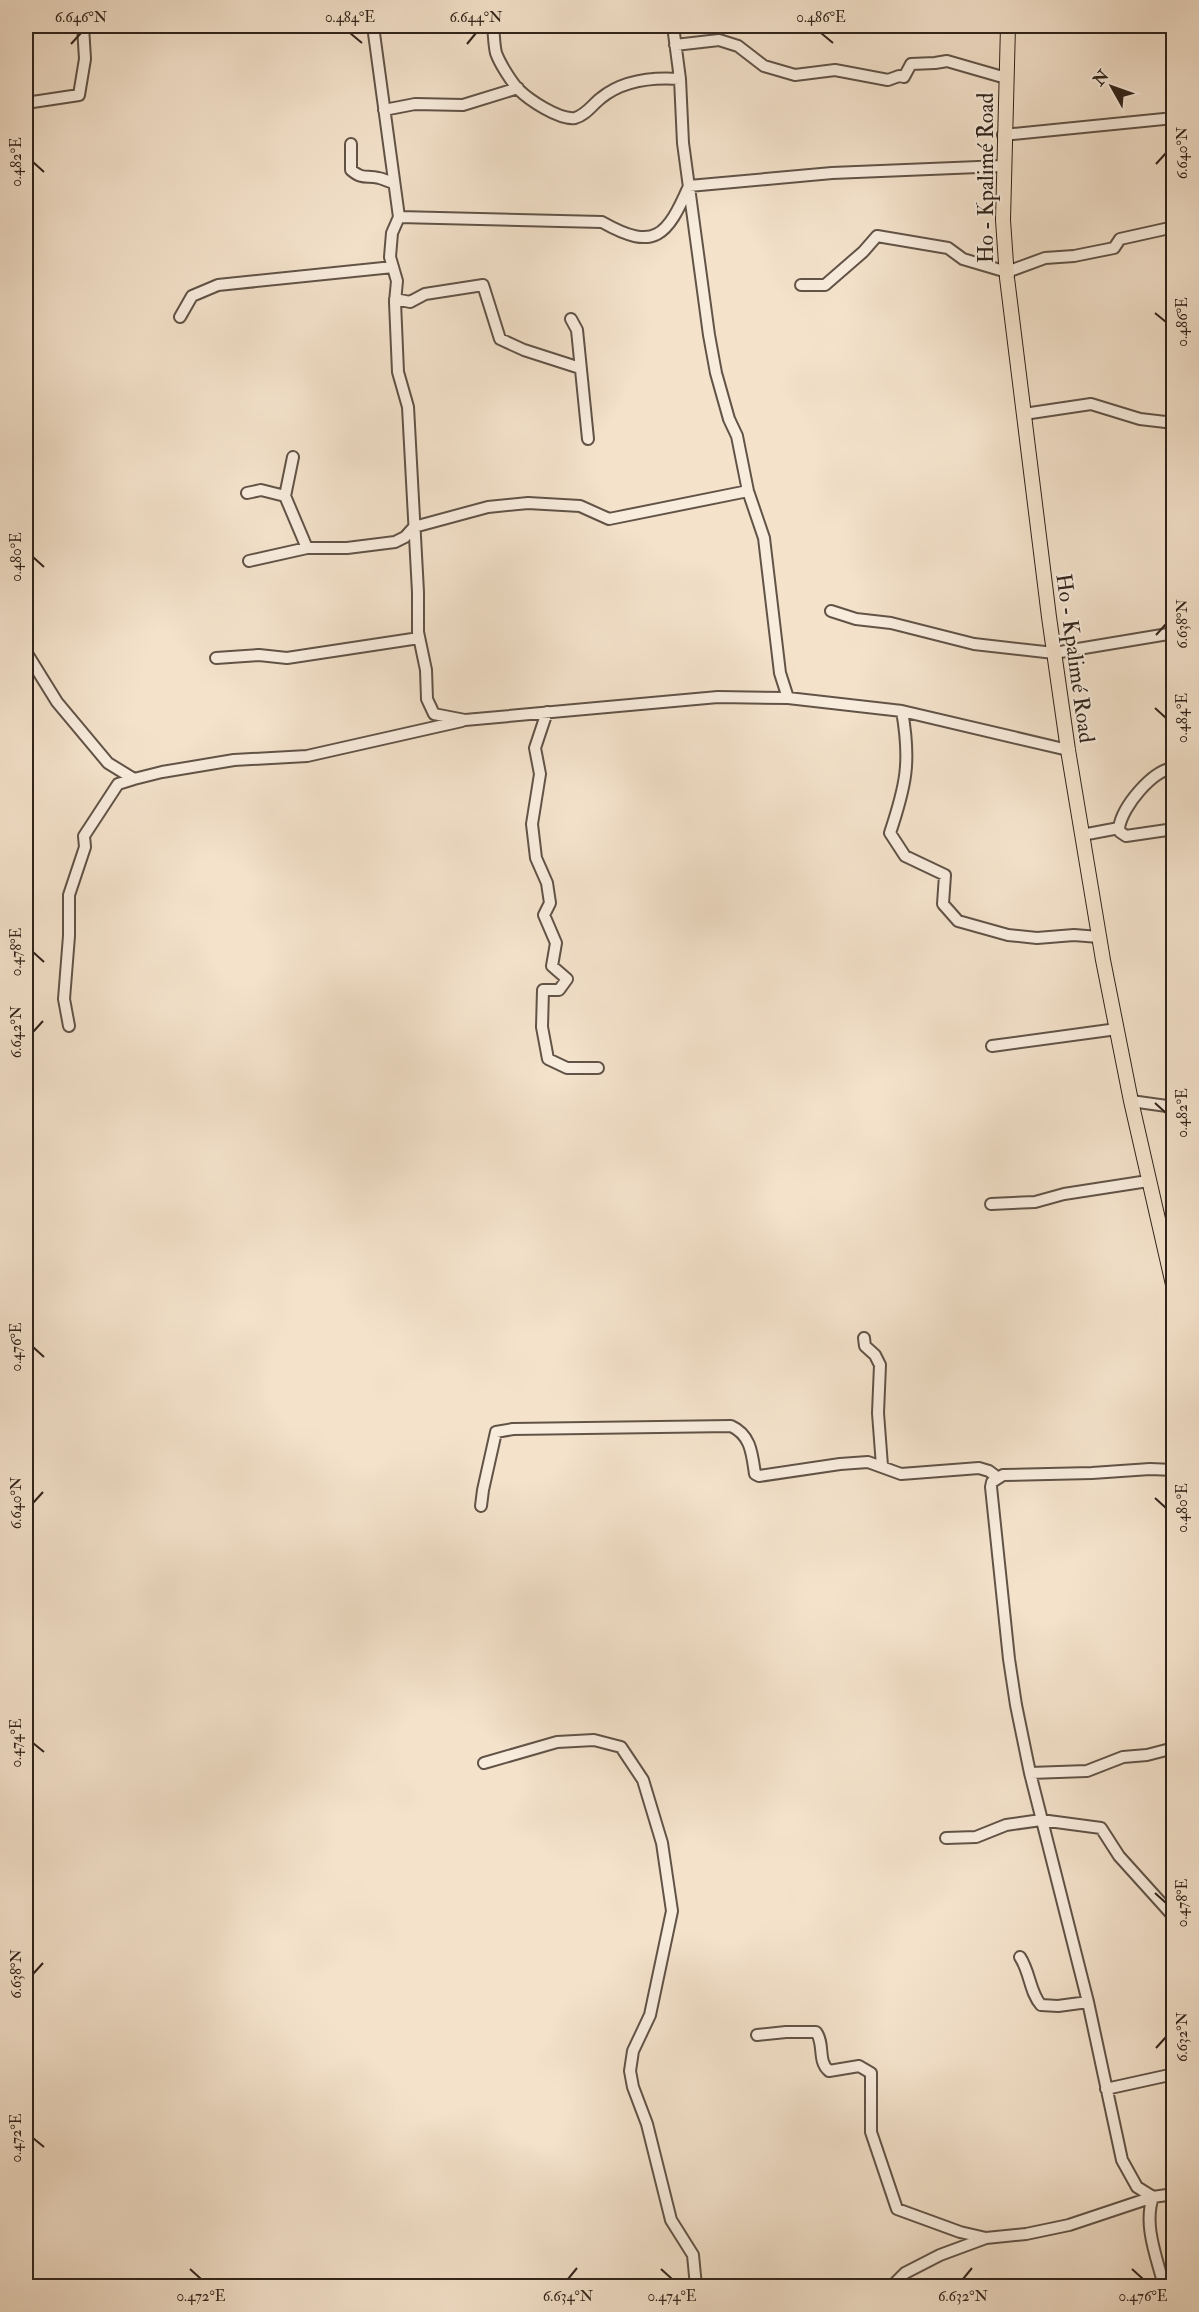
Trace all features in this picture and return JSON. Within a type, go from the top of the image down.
[{"type":"main road","name":"Ho - Kpalimé Road","points":[[1008,26],[1003,135],[1003,220],[1007,272],[1054,653],[1099,937],[1131,1101],[1173,1289]]},
{"type":"street","points":[[26,103],[79,95],[85,58],[83,26]]},
{"type":"street","points":[[373,26],[399,217],[392,233],[390,257],[397,281],[395,299],[398,372],[408,408],[419,638],[426,670],[427,699],[435,714],[465,720]]},
{"type":"street","points":[[493,26],[496,53],[518,88],[540,106],[560,116],[574,118],[585,113],[602,97],[616,89],[641,80],[680,79]]},
{"type":"street","points":[[673,26],[680,79],[683,143],[716,373],[729,419],[737,436],[748,491],[764,538],[780,673],[788,698]]},
{"type":"street","points":[[675,45],[719,40],[738,46],[764,66],[795,75],[835,69],[888,80],[899,76],[904,77],[911,64],[947,61],[1006,78]]},
{"type":"street","points":[[384,110],[415,104],[455,106],[518,88]]},
{"type":"street","points":[[1003,135],[1173,118]]},
{"type":"street","points":[[351,144],[351,170],[367,179],[377,177],[394,183]]},
{"type":"street","points":[[689,186],[832,173],[1003,166]]},
{"type":"street","points":[[399,217],[602,222],[619,232],[639,238],[656,236],[675,218],[689,186]]},
{"type":"street","points":[[801,285],[825,285],[863,252],[877,236],[948,248],[963,259],[1007,272],[1045,258],[1074,256],[1114,248],[1120,238],[1173,227]]},
{"type":"street","points":[[180,317],[192,296],[218,285],[393,267]]},
{"type":"street","points":[[395,299],[410,302],[425,294],[483,285],[500,339],[524,350],[580,368]]},
{"type":"street","points":[[571,318],[577,330],[588,439]]},
{"type":"street","points":[[1024,414],[1091,404],[1140,419],[1173,423]]},
{"type":"street","points":[[293,457],[285,496],[307,548]]},
{"type":"street","points":[[247,493],[261,490],[285,496]]},
{"type":"street","points":[[249,561],[307,548],[346,548],[395,542],[405,537],[414,527],[488,507],[528,503],[580,506],[609,519],[748,491]]},
{"type":"street","points":[[831,611],[856,619],[891,622],[974,644],[1054,653],[1173,633]]},
{"type":"street","points":[[216,658],[259,655],[287,658],[419,638]]},
{"type":"street","points":[[26,652],[57,702],[108,763],[134,779]]},
{"type":"street","points":[[69,1026],[64,999],[69,936],[69,895],[85,847],[84,836],[118,784],[134,779],[234,760],[307,756],[465,720],[718,697],[788,698],[902,711],[1068,750]]},
{"type":"street","points":[[902,711],[908,758],[905,789],[890,833],[905,856],[945,876],[943,904],[957,921],[1008,935],[1037,938],[1074,935],[1099,937]]},
{"type":"street","points":[[547,712],[535,748],[540,774],[532,824],[536,858],[547,883],[550,903],[544,915],[555,943],[552,966],[567,979],[560,990],[543,990],[542,1027],[548,1059],[567,1068],[598,1068]]},
{"type":"street","points":[[1173,768],[1162,771],[1152,779],[1129,804],[1121,816],[1119,828],[1120,832],[1126,836],[1173,829]]},
{"type":"street","points":[[1082,835],[1119,828]]},
{"type":"street","points":[[992,1046],[1117,1029]]},
{"type":"street","points":[[1131,1101],[1173,1107]]},
{"type":"street","points":[[991,1204],[1035,1202],[1064,1194],[1148,1181]]},
{"type":"street","points":[[864,1338],[865,1346],[875,1355],[880,1365],[878,1413],[882,1466]]},
{"type":"street","points":[[481,1506],[496,1432],[513,1429],[731,1426],[745,1435],[749,1443],[755,1474],[759,1476],[851,1462],[873,1462],[901,1474],[979,1468],[997,1477]]},
{"type":"street","points":[[1153,2197],[1137,2187],[1122,2160],[1088,2002],[1029,1773],[1012,1682],[991,1487],[997,1477],[1024,1473],[1173,1470]]},
{"type":"street","points":[[484,1763],[556,1742],[594,1740],[621,1747],[643,1780],[662,1843],[672,1911],[650,2015],[636,2045],[630,2071],[633,2087],[647,2124],[671,2220],[693,2255],[696,2286]]},
{"type":"street","points":[[1029,1773],[1087,1771],[1123,1757],[1147,1755],[1173,1748]]},
{"type":"street","points":[[946,1838],[976,1837],[1006,1825],[1041,1821],[1101,1828],[1119,1856],[1173,1917]]},
{"type":"street","points":[[1020,1957],[1026,1965],[1036,2000],[1041,2005],[1058,2006],[1088,2002]]},
{"type":"street","points":[[756,2035],[813,2031],[819,2036],[823,2064],[826,2069],[829,2071],[859,2066],[871,2073],[871,2132],[897,2209],[960,2232],[986,2238]]},
{"type":"street","points":[[1106,2089],[1173,2074]]},
{"type":"street","points":[[892,2286],[906,2273],[923,2264],[986,2238],[1026,2234],[1069,2225],[1153,2197],[1173,2194]]},
{"type":"street","points":[[1153,2197],[1149,2208],[1149,2222],[1164,2286]]}]
